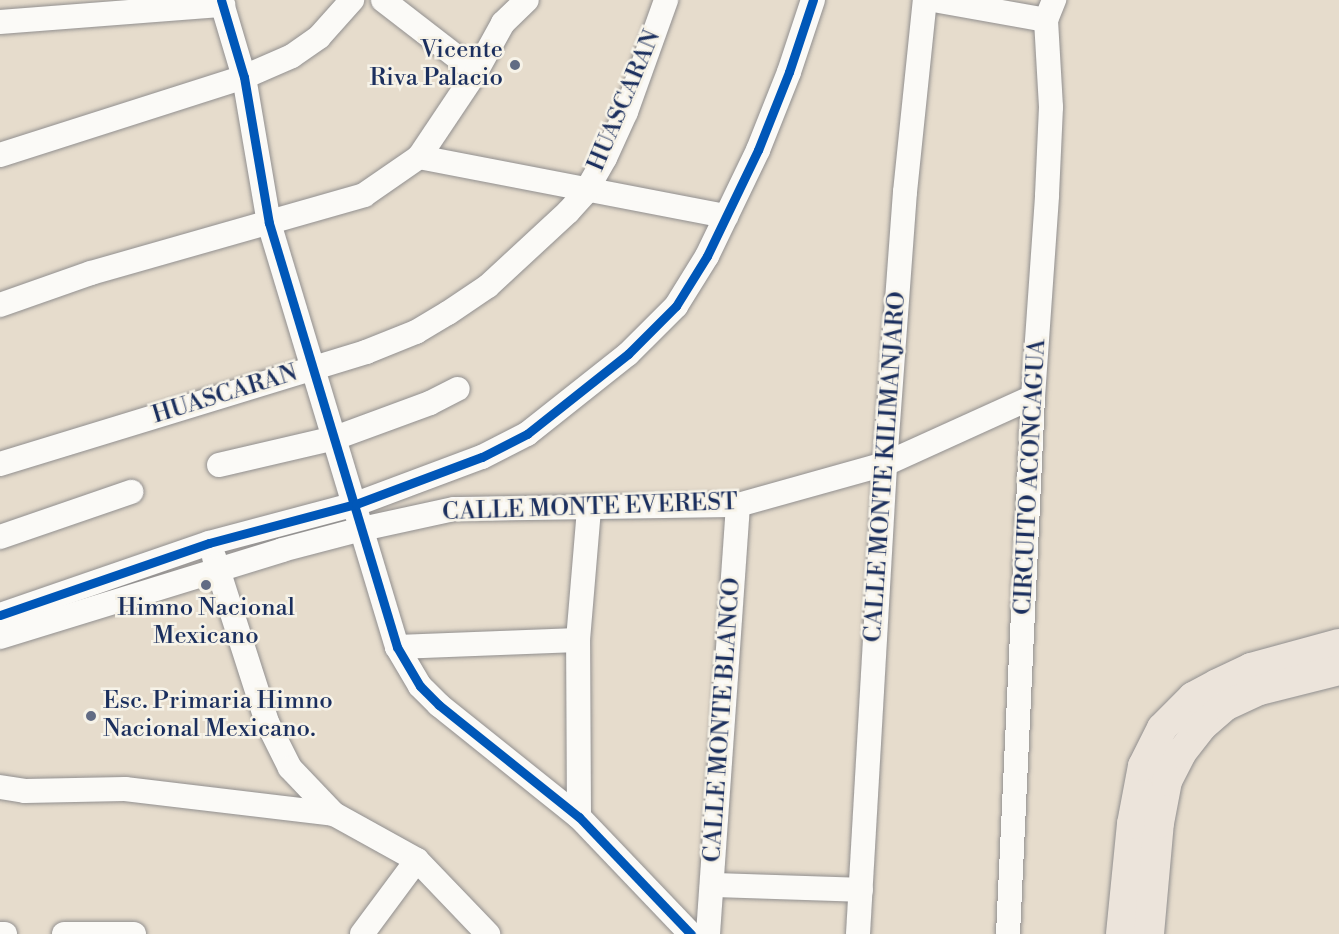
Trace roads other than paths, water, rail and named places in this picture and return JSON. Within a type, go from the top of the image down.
[{"type":"main road","points":[[1121,934],[1132,824],[1143,766],[1162,728],[1193,697],[1216,684],[1251,668],[1339,644]]},
{"type":"main road","points":[[1149,934],[1159,823],[1167,781],[1181,753],[1201,727],[1226,706],[1260,690],[1339,670]]},
{"type":"street","points":[[0,155],[244,77],[292,56],[320,37],[352,0]]},
{"type":"street","points":[[383,0],[476,72]]},
{"type":"street","points":[[0,305],[102,270],[364,195],[419,157],[476,72],[503,23],[527,0]]},
{"type":"street","name":"HUASCARAN","points":[[0,464],[386,344],[448,314],[496,279],[568,212],[587,189],[605,158],[626,112],[666,0]]},
{"type":"street","points":[[0,615],[209,543],[356,504],[482,458],[527,434],[628,354],[676,306],[707,256],[758,150],[786,82],[813,0]]},
{"type":"street","name":"CALLE MONTE KILIMANJARO","points":[[858,934],[885,465],[905,192],[925,0]]},
{"type":"street","points":[[934,0],[1050,10]]},
{"type":"street","points":[[0,22],[222,2],[244,77],[269,223],[356,504],[397,647],[420,686],[438,705],[579,817],[692,934]]},
{"type":"street","name":"CIRCUITO ACONCAGUA","points":[[1008,934],[1033,397],[1041,319],[1051,107],[1050,10]]},
{"type":"street","points":[[419,157],[726,216]]},
{"type":"street","points":[[219,465],[335,438],[430,403],[458,389]]},
{"type":"street","name":"CALLE MONTE EVEREST","points":[[0,637],[282,550],[362,529],[454,509],[738,505],[885,465],[1033,397]]},
{"type":"street","points":[[0,537],[131,492]]},
{"type":"street","name":"CALLE MONTE BLANCO","points":[[708,934],[738,505]]},
{"type":"street","points":[[579,817],[578,640],[589,508]]},
{"type":"street","points":[[209,543],[267,723],[290,768],[334,814],[417,860],[488,934]]},
{"type":"street","points":[[397,647],[578,640]]},
{"type":"street","points":[[0,787],[25,791],[125,789],[334,814]]},
{"type":"street","points":[[362,934],[417,860]]},
{"type":"street","points":[[712,885],[861,890]]},
{"type":"street","points":[[0,934],[5,934]]},
{"type":"street","points":[[64,934],[134,934]]},
{"type":"place","name":"Vicente Riva Palacio","points":[[515,65]]},
{"type":"place","name":"Himno Nacional Mexicano","points":[[206,585]]},
{"type":"place","name":"Esc. Primaria Himno Nacional Mexicano.","points":[[91,716]]}]
